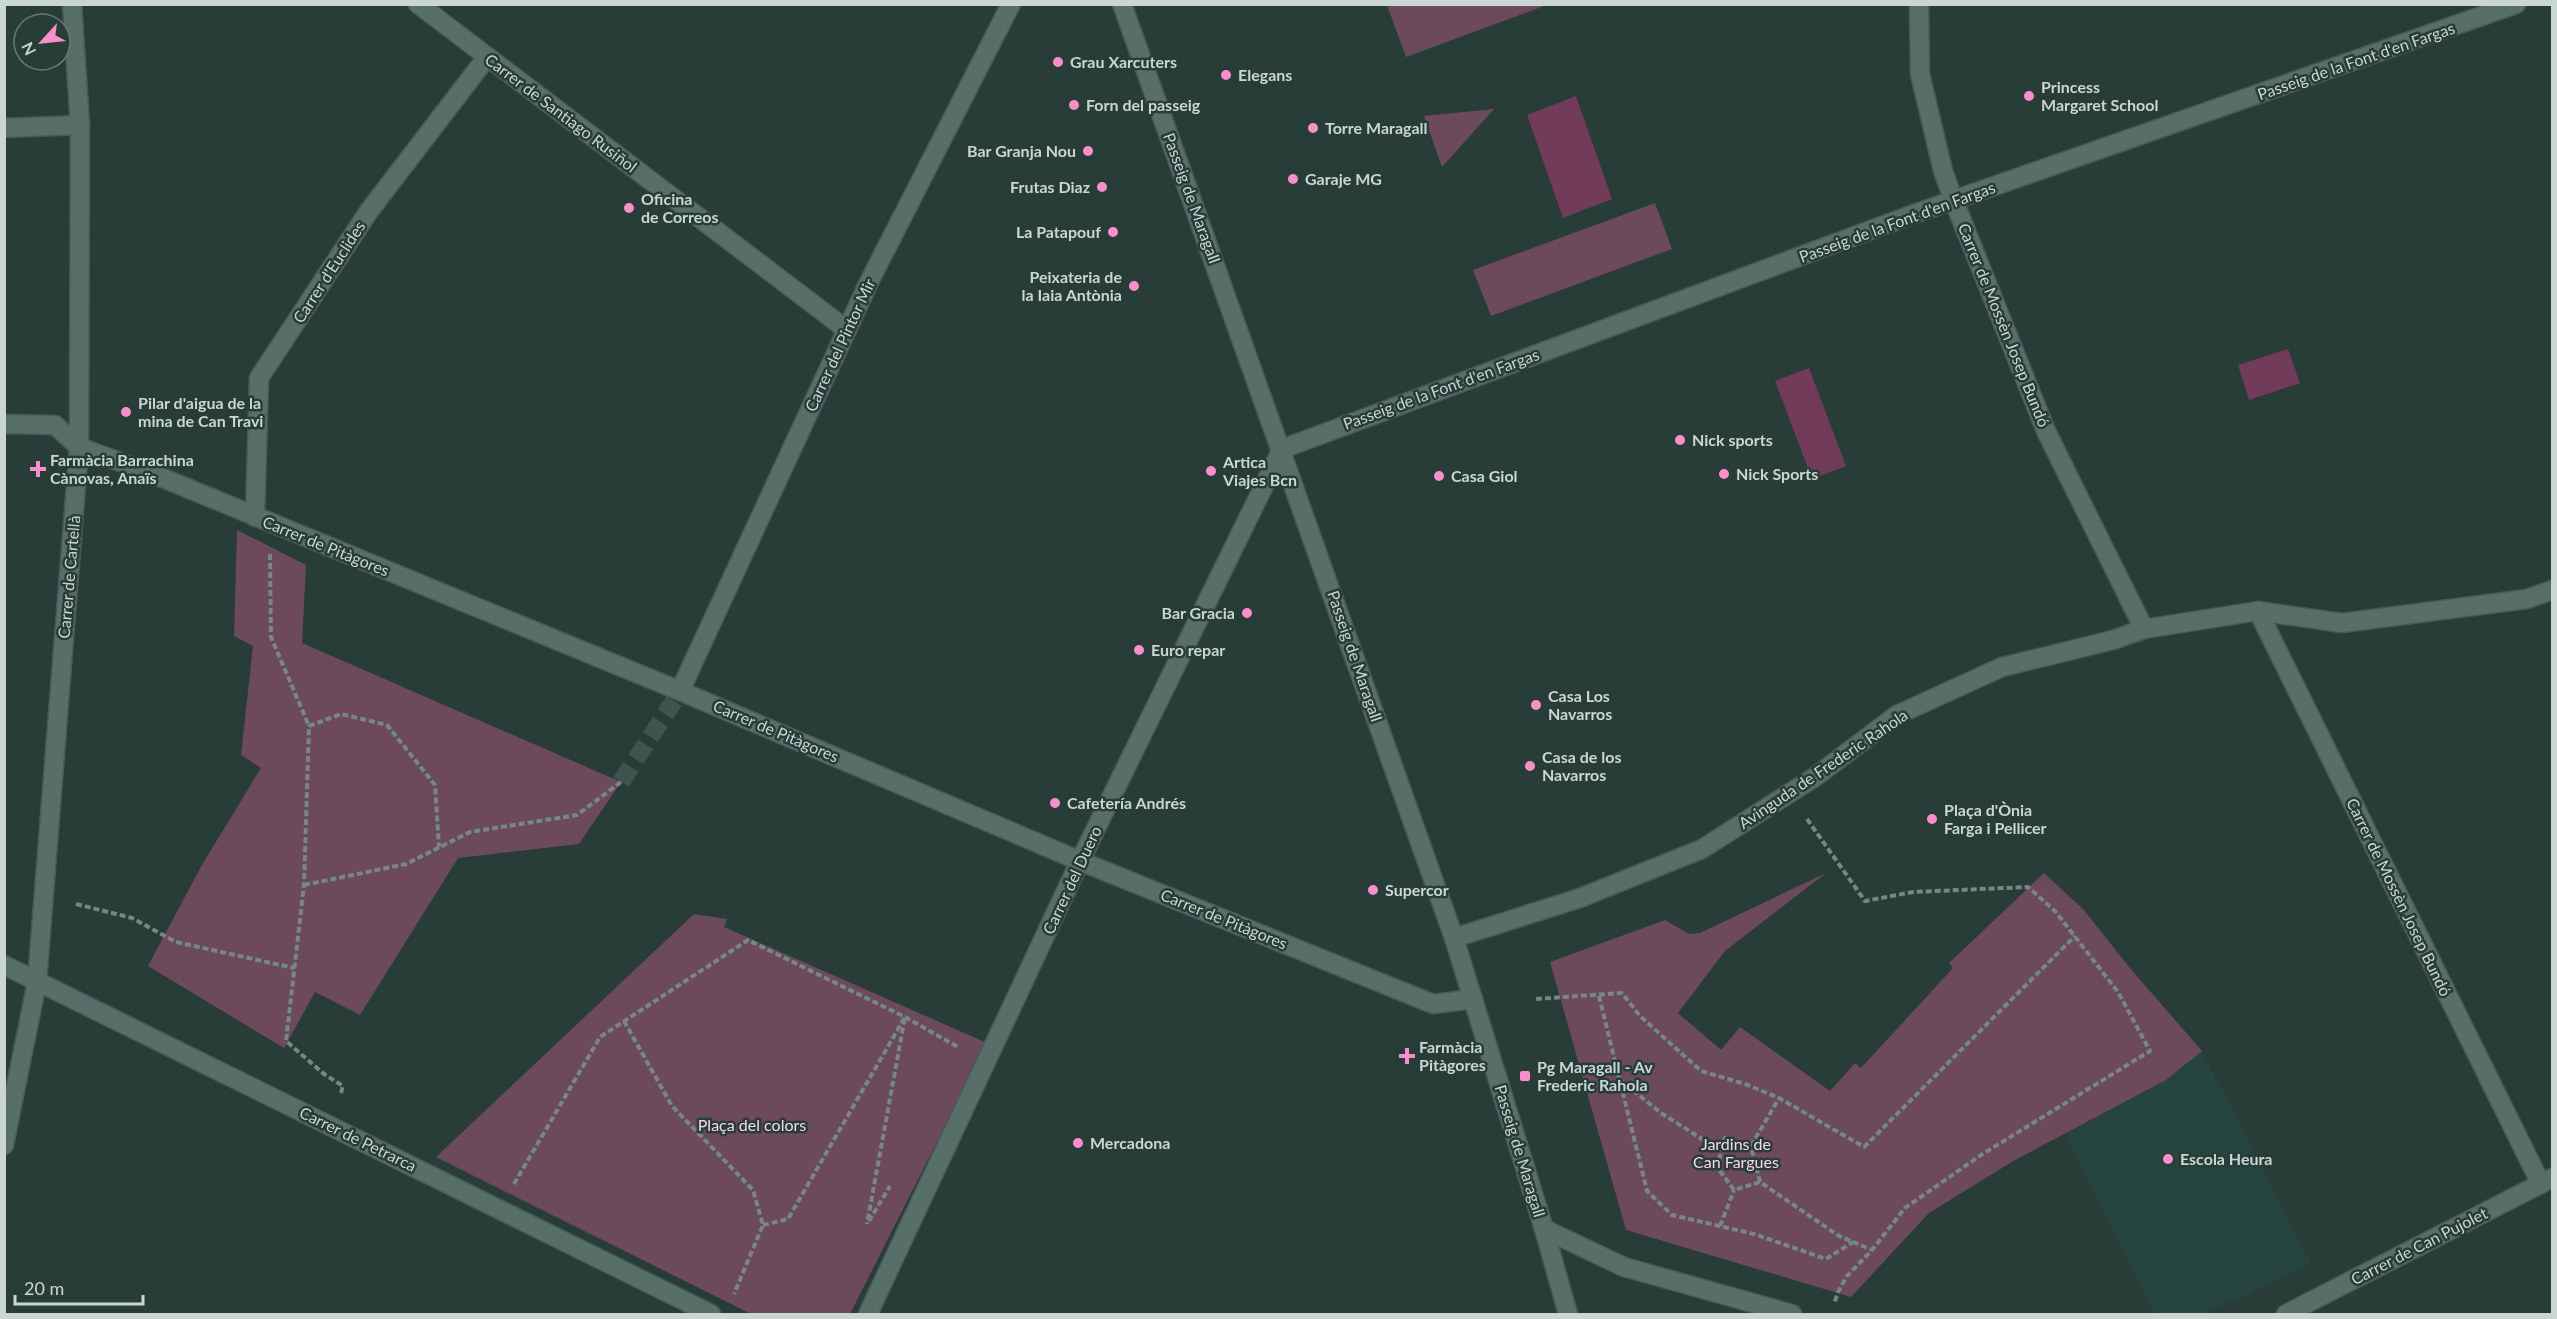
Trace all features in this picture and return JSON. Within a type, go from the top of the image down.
[{"type":"street","name":"Carrer de Cartellà","points":[[4,1145],[36,982],[79,447],[80,125],[72,4]]},
{"type":"street","name":"Carrer de Santiago Rusiñol","points":[[418,4],[847,330]]},
{"type":"street","name":"Carrer del Pintor Mir","points":[[680,691],[847,330],[1011,4]]},
{"type":"street","name":"Passeig de Maragall","points":[[1122,4],[1454,938],[1568,1314]]},
{"type":"street","name":"Carrer de Mossèn Josep Bundó","points":[[1919,4],[1920,74],[1943,171],[2046,431],[2144,629]]},
{"type":"street","name":"Passeig de la Font d'en Fargas","points":[[1282,449],[1954,201],[2516,4]]},
{"type":"street","name":"Carrer d'Euclides","points":[[255,517],[259,378],[369,211],[487,57]]},
{"type":"street","points":[[4,128],[80,125]]},
{"type":"street","points":[[4,424],[55,425],[79,447]]},
{"type":"street","name":"Carrer de Pitàgores","points":[[79,447],[153,474],[680,691],[1080,861],[1433,1004],[1473,999]]},
{"type":"street","name":"Carrer del Duero","points":[[868,1314],[1080,861],[1282,449]]},
{"type":"street","name":"Avinguda de Frederic Rahola","points":[[1454,938],[1580,898],[1702,849],[1815,777],[1897,715],[2001,667],[2113,640],[2144,629],[2258,611],[2342,623],[2527,599],[2553,590]]},
{"type":"street","name":"Carrer de Mossèn Josep Bundó","points":[[2258,611],[2547,1181]]},
{"type":"street","name":"Carrer de Petrarca","points":[[4,965],[711,1314]]},
{"type":"street","name":"Carrer de Can Pujolet","points":[[2286,1314],[2547,1181]]},
{"type":"street","points":[[1544,1229],[1624,1267],[1792,1314]]},
{"type":"path","points":[[270,547],[271,637],[309,726],[304,885],[286,1041],[324,1074],[343,1086],[341,1092]]},
{"type":"path","points":[[309,726],[340,714],[387,725],[435,785],[439,847]]},
{"type":"path","points":[[304,885],[406,864],[470,832],[577,815],[621,782]]},
{"type":"path","points":[[1807,818],[1865,901],[1913,892],[2028,887],[2055,911],[2118,992],[2150,1051],[1981,1155],[1905,1208],[1872,1250],[1847,1276],[1834,1304]]},
{"type":"path","points":[[76,904],[132,918],[176,942],[294,968]]},
{"type":"path","points":[[1536,999],[1622,993],[1640,1016],[1701,1071],[1779,1098],[1864,1147],[2075,936]]},
{"type":"path","points":[[514,1185],[600,1037],[748,940],[905,1017],[965,1051]]},
{"type":"path","points":[[1598,995],[1647,1191],[1672,1215],[1754,1234],[1826,1259],[1853,1242]]},
{"type":"path","points":[[867,1224],[905,1017]]},
{"type":"path","points":[[764,1225],[788,1219],[905,1017]]},
{"type":"path","points":[[624,1021],[672,1106],[753,1190],[764,1225],[734,1295]]},
{"type":"path","points":[[1618,1078],[1661,1113],[1721,1151]]},
{"type":"path","points":[[1779,1098],[1751,1146],[1760,1182],[1839,1236],[1872,1250]]},
{"type":"path","points":[[1734,1190],[1717,1167],[1725,1138],[1751,1146]]},
{"type":"path","points":[[1734,1190],[1760,1182]]},
{"type":"path","points":[[1720,1226],[1734,1190]]},
{"type":"shaded area","points":[[1576,96],[1612,199],[1563,218],[1527,115]]},
{"type":"shaded area","points":[[2288,349],[2300,383],[2249,400],[2238,365]]},
{"type":"shaded area","points":[[1809,368],[1846,466],[1812,479],[1775,381]]},
{"type":"shaded area","name":"Escola Heura","points":[[2202,1051],[2311,1263],[2205,1314],[2154,1314],[2066,1134],[2166,1080]]},
{"type":"green space","points":[[1547,4],[1406,57],[1387,5]]},
{"type":"green space","points":[[1494,109],[1442,167],[1424,116]]},
{"type":"green space","points":[[1655,203],[1672,249],[1491,316],[1473,270]]},
{"type":"green space","points":[[237,530],[306,565],[302,643],[621,782],[579,844],[458,858],[360,1015],[315,992],[284,1048],[148,966],[203,863],[261,768],[241,755],[253,646],[234,636]]},
{"type":"green space","name":"Jardins de Can Fargues","points":[[1826,873],[1725,951],[1678,1013],[1721,1050],[1740,1027],[1830,1091],[1855,1063],[1861,1068],[1953,968],[1949,963],[2044,873],[2084,910],[2129,967],[2202,1051],[2166,1080],[2015,1160],[1929,1213],[1851,1297],[1626,1230],[1550,962],[1665,920],[1689,934],[1700,933]]},
{"type":"green space","name":"Plaça del colors","points":[[694,914],[727,919],[724,927],[987,1043],[850,1314],[751,1314],[436,1157]]},
{"type":"tunnel","points":[[621,782],[674,701]]},
{"type":"place","name":"Grau Xarcuters","points":[[1058,62]]},
{"type":"place","name":"Elegans","points":[[1226,75]]},
{"type":"place","name":"Princess Margaret School","points":[[2029,96]]},
{"type":"place","name":"Forn del passeig","points":[[1074,105]]},
{"type":"place","name":"Torre Maragall","points":[[1313,128]]},
{"type":"place","name":"Bar Granja Nou","points":[[1088,151]]},
{"type":"place","name":"Garaje MG","points":[[1293,179]]},
{"type":"place","name":"Frutas Diaz","points":[[1102,187]]},
{"type":"place","name":"Oficina de Correos","points":[[629,208]]},
{"type":"place","name":"La Patapouf","points":[[1113,232]]},
{"type":"place","name":"Peixateria de la Iaia Antònia","points":[[1134,286]]},
{"type":"place","name":"Pilar d'aigua de la mina de Can Travi","points":[[126,412]]},
{"type":"place","name":"Nick sports","points":[[1680,440]]},
{"type":"place","name":"Farmàcia Barrachina Cànovas, Anaïs","points":[[38,469]]},
{"type":"place","name":"Artica Viajes Bcn","points":[[1211,471]]},
{"type":"place","name":"Nick Sports","points":[[1724,474]]},
{"type":"place","name":"Casa Giol","points":[[1439,476]]},
{"type":"place","name":"Bar Gracia","points":[[1247,613]]},
{"type":"place","name":"Euro repar","points":[[1139,650]]},
{"type":"place","name":"Casa Los Navarros","points":[[1536,705]]},
{"type":"place","name":"Casa de los Navarros","points":[[1530,766]]},
{"type":"place","name":"Cafetería Andrés","points":[[1055,803]]},
{"type":"place","name":"Plaça d'Ònia Farga i Pellicer","points":[[1932,819]]},
{"type":"place","name":"Supercor","points":[[1373,890]]},
{"type":"place","name":"Farmàcia Pitàgores","points":[[1407,1056]]},
{"type":"place","name":"Pg Maragall - Av Frederic Rahola","points":[[1525,1076]]},
{"type":"place","name":"Mercadona","points":[[1078,1143]]},
{"type":"place","name":"Escola Heura","points":[[2168,1159]]}]
